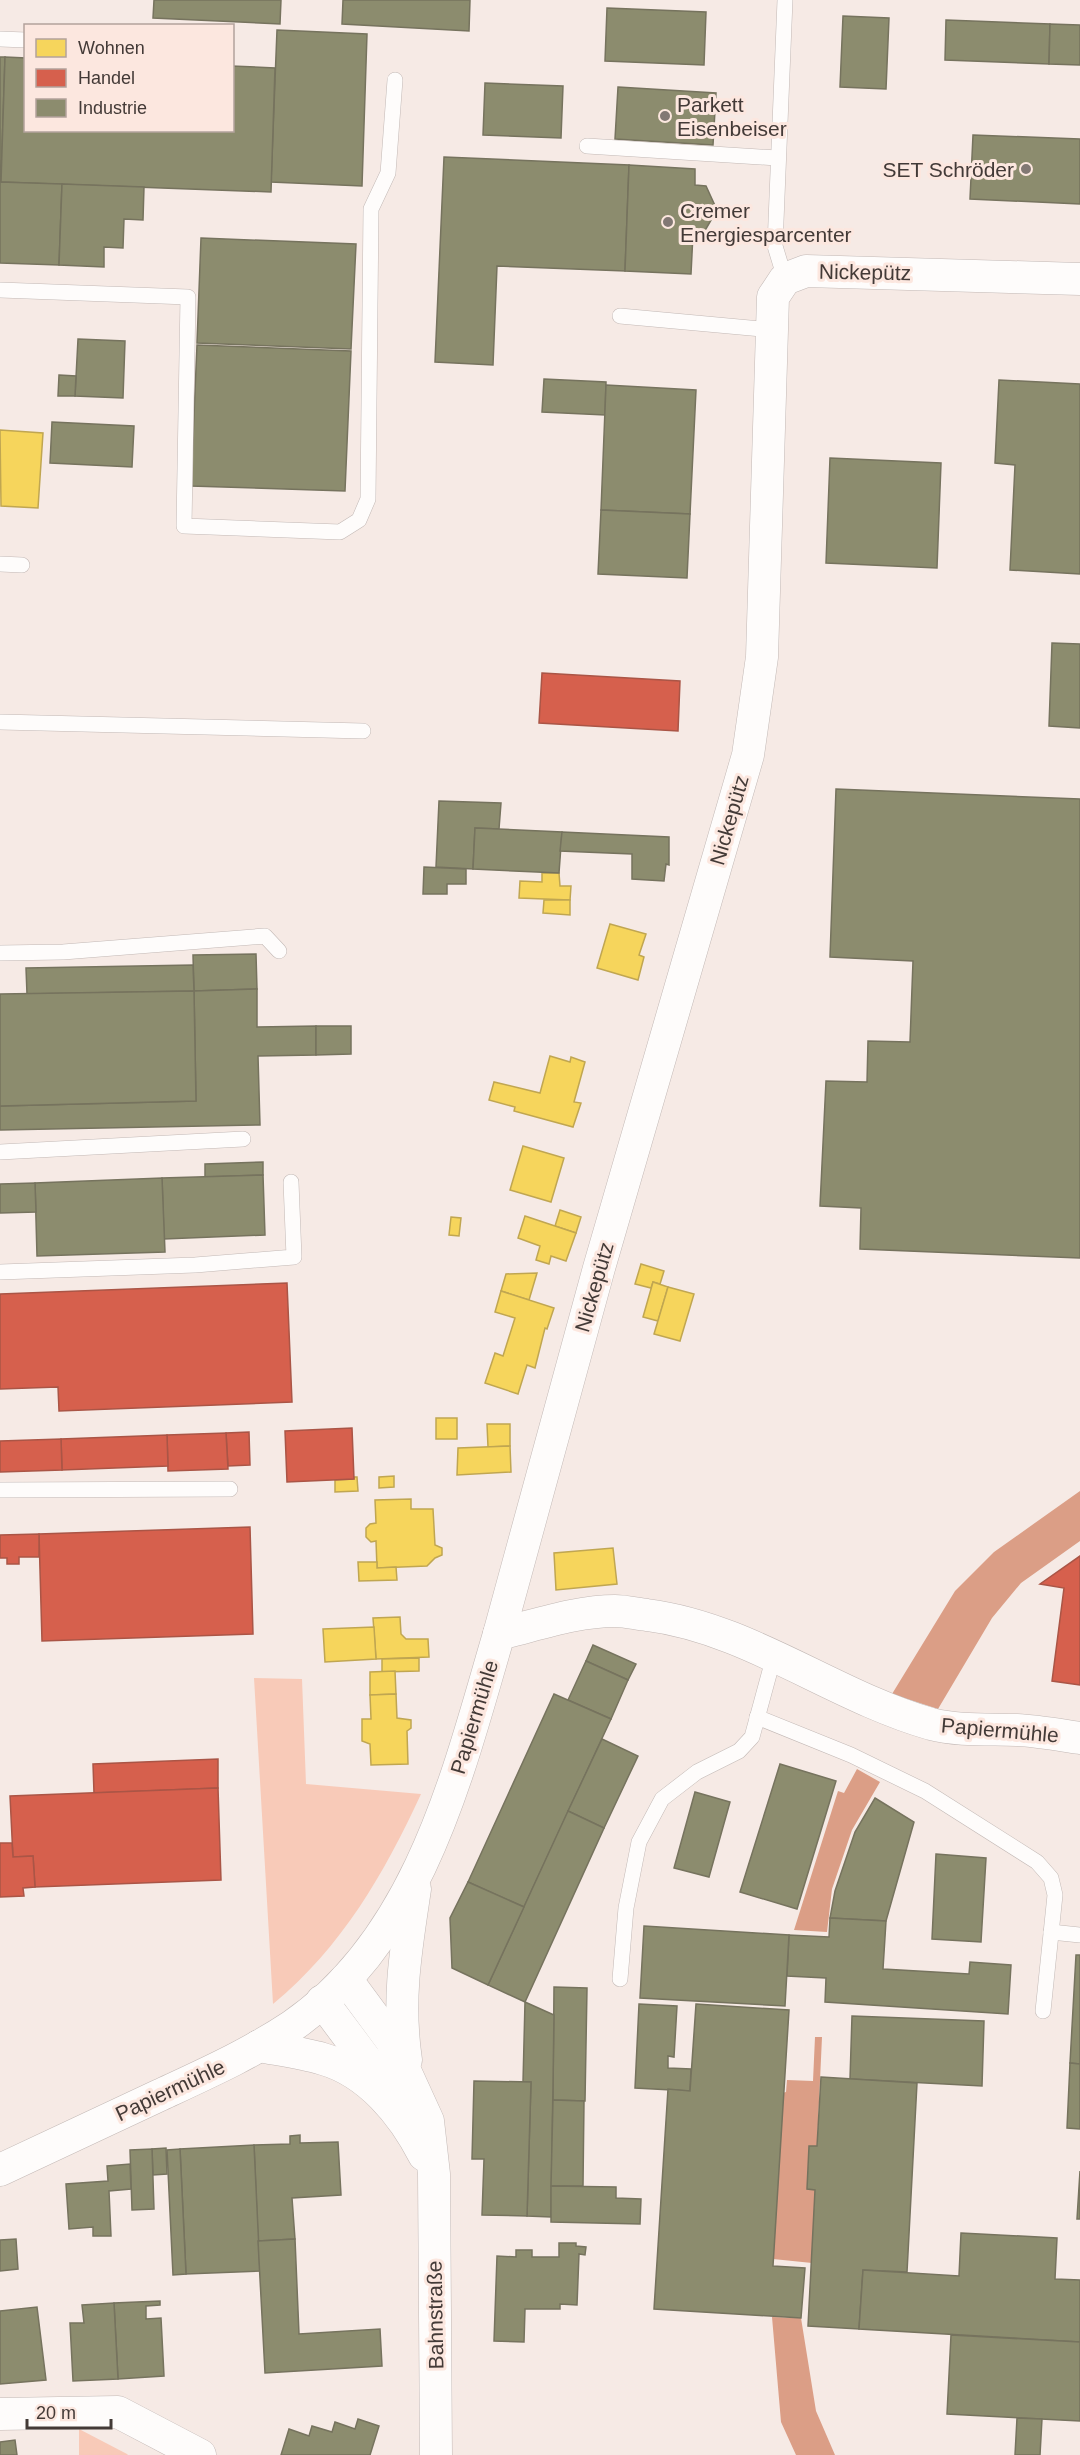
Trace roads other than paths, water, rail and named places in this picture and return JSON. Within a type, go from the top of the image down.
[{"type":"street","name":"Nickepütz","points":[[499,1634],[599,1268],[748,754],[762,657],[773,297],[785,279],[806,271],[1080,279]]},
{"type":"street","name":"Papiermühle","points":[[0,2170],[237,2059],[294,2024],[346,1979],[372,1946],[417,1874],[462,1759],[499,1634],[579,1615],[616,1611],[659,1617],[694,1624],[728,1636],[885,1708],[933,1724],[978,1730],[1019,1730],[1080,1738]]},
{"type":"street","name":"Bahnstraße","points":[[409,2076],[401,2029],[401,1984],[417,1874]]},
{"type":"street","name":"Bahnstraße","points":[[346,1979],[391,2040],[428,2121],[434,2174],[436,2455]]},
{"type":"street","name":"Bahnstraße","points":[[322,2001],[378,2075],[434,2174]]},
{"type":"street","name":"Bahnstraße","points":[[259,2046],[323,2059],[349,2069],[378,2092],[407,2123]]},
{"type":"street","points":[[0,2414],[118,2412],[200,2455]]},
{"type":"lane","points":[[785,0],[775,246],[785,279]]},
{"type":"lane","points":[[0,39],[24,40]]},
{"type":"lane","points":[[0,290],[188,297],[184,526],[340,532],[359,520],[368,499],[371,209],[388,174],[395,80]]},
{"type":"lane","points":[[587,146],[777,158]]},
{"type":"lane","points":[[620,316],[772,330]]},
{"type":"lane","points":[[0,564],[22,565]]},
{"type":"lane","points":[[0,722],[363,731]]},
{"type":"lane","points":[[0,953],[63,952],[265,936],[279,951]]},
{"type":"lane","points":[[0,1152],[243,1139]]},
{"type":"lane","points":[[0,1272],[195,1265],[294,1257],[291,1182]]},
{"type":"lane","points":[[0,1490],[230,1489]]},
{"type":"lane","points":[[620,1979],[626,1908],[639,1842],[662,1799],[697,1772],[739,1751],[752,1737],[774,1656]]},
{"type":"lane","points":[[757,1717],[851,1755],[925,1791],[1037,1862],[1051,1878],[1055,1895],[1043,2011]]},
{"type":"lane","points":[[1052,1932],[1080,1935]]},
{"type":"place","name":"Parkett Eisenbeiser","points":[[665,116]]},
{"type":"place","name":"SET Schröder","points":[[1026,169]]},
{"type":"place","name":"Cremer Energiesparcenter","points":[[668,222]]}]
